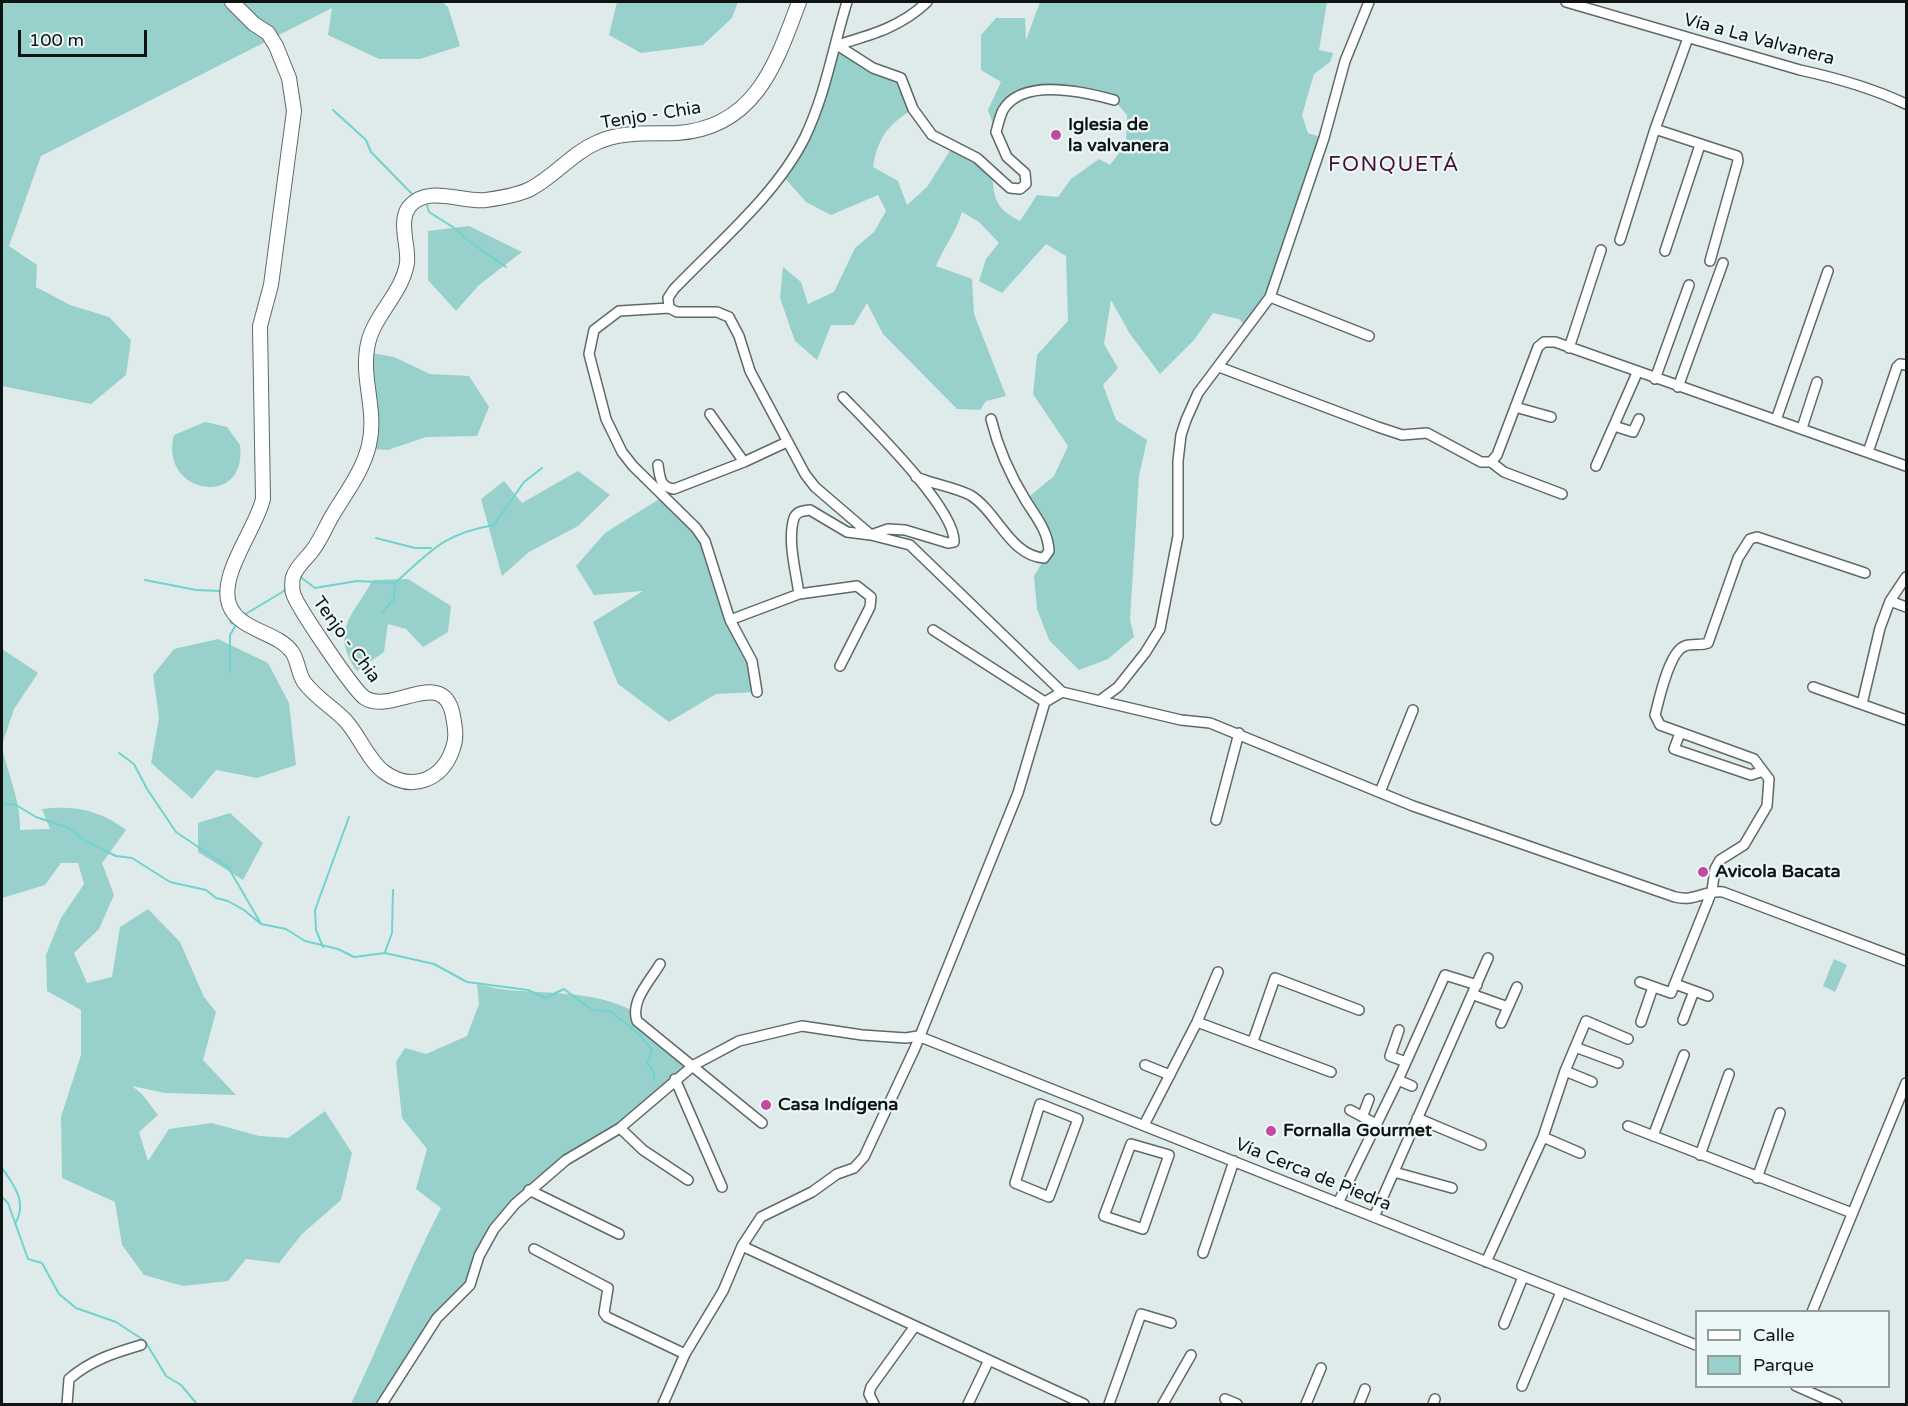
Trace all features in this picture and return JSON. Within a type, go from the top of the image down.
[{"type":"street","name":"Tenjo - Chia","points":[[232,2],[254,24],[268,33],[276,46],[289,78],[294,111],[276,251],[260,326],[263,499],[258,519],[232,569],[228,591],[230,606],[243,622],[293,653],[306,686],[347,722],[382,771],[403,780],[419,781],[436,776],[447,765],[452,753],[456,740],[453,714],[448,702],[439,694],[418,692],[385,704],[366,699],[336,663],[317,629],[299,606],[292,591],[292,578],[314,549],[366,455],[373,418],[366,352],[371,331],[403,277],[407,260],[405,217],[410,206],[428,196],[475,201],[529,191],[567,160],[600,141],[614,136],[685,132],[704,128],[730,116],[756,96],[775,62],[799,2]]},
{"type":"street","points":[[669,308],[668,298],[674,289],[782,175],[805,137],[828,79],[837,45],[838,28],[847,2]]},
{"type":"street","points":[[837,45],[877,34],[904,22],[927,2]]},
{"type":"street","points":[[1099,700],[1118,687],[1145,653],[1160,629],[1178,536],[1181,435],[1198,393],[1270,297],[1324,138],[1345,61],[1370,2]]},
{"type":"street","name":"Vía a La Valvanera","points":[[1566,2],[1837,78],[1906,104]]},
{"type":"street","points":[[1620,240],[1655,129],[1688,38]]},
{"type":"street","points":[[837,45],[873,68],[901,78],[913,109],[932,135],[977,158],[1010,188],[1020,189],[1026,184],[1025,173],[1007,157],[996,132],[1004,109],[1019,96],[1037,90],[1084,92],[1114,100]]},
{"type":"street","points":[[1655,129],[1732,154],[1738,161],[1710,261]]},
{"type":"street","points":[[1665,251],[1700,145]]},
{"type":"street","points":[[1569,348],[1601,250]]},
{"type":"street","points":[[1678,387],[1723,263]]},
{"type":"street","points":[[1776,420],[1828,271]]},
{"type":"street","points":[[1654,378],[1689,285]]},
{"type":"street","points":[[1270,297],[1369,336]]},
{"type":"street","points":[[758,692],[752,661],[730,620],[713,559],[705,541],[696,528],[633,466],[622,452],[606,418],[589,354],[594,330],[619,311],[669,308],[677,312],[717,312],[729,317],[739,336],[750,371],[787,442],[815,487],[871,535]]},
{"type":"street","points":[[1491,462],[1497,454],[1538,347],[1544,342],[1555,342],[1637,373],[1865,449],[1906,466]]},
{"type":"street","points":[[1865,449],[1897,367],[1906,365]]},
{"type":"street","points":[[1219,367],[1394,432],[1406,435],[1427,433],[1481,462],[1491,462],[1504,472],[1562,494]]},
{"type":"street","points":[[1596,466],[1637,373]]},
{"type":"street","points":[[1802,428],[1817,382]]},
{"type":"street","points":[[843,397],[939,504],[953,529],[954,542],[948,543],[905,530],[888,529],[871,535]]},
{"type":"street","points":[[1515,407],[1551,417]]},
{"type":"street","points":[[710,414],[744,462]]},
{"type":"street","points":[[1614,426],[1633,432],[1639,418]]},
{"type":"street","points":[[914,477],[970,495],[1014,543],[1035,557],[1044,558],[1049,551],[1049,545],[1041,522],[1003,458],[991,419]]},
{"type":"street","points":[[658,465],[661,483],[666,488],[674,489],[744,462],[787,442]]},
{"type":"street","points":[[799,594],[793,544],[794,517],[799,512],[810,510],[847,532],[871,535],[910,545],[1062,692],[1181,720],[1210,723],[1380,792],[1675,897],[1688,900],[1712,891],[1723,892],[1906,961]]},
{"type":"street","points":[[1640,982],[1671,993],[1712,891],[1714,869],[1720,860],[1744,845],[1767,806],[1769,779],[1754,759],[1660,725],[1655,715],[1663,686],[1677,652],[1685,646],[1708,643],[1738,558],[1750,539],[1756,537],[1865,573]]},
{"type":"street","points":[[1862,704],[1880,628],[1890,601],[1906,577]]},
{"type":"street","points":[[730,620],[799,594],[857,586],[871,597],[870,607],[840,666]]},
{"type":"street","points":[[1890,601],[1906,606]]},
{"type":"street","points":[[933,630],[1045,702]]},
{"type":"street","points":[[1117,705],[1118,687]]},
{"type":"street","points":[[1813,687],[1906,720]]},
{"type":"street","points":[[663,1404],[685,1354],[723,1291],[742,1246],[761,1217],[812,1192],[837,1174],[854,1168],[864,1157],[915,1048],[1018,793],[1045,702],[1062,692]]},
{"type":"street","points":[[1380,792],[1413,710]]},
{"type":"street","points":[[1216,820],[1239,733]]},
{"type":"street","points":[[1680,733],[1674,750],[1751,775],[1763,771]]},
{"type":"street","points":[[1374,1217],[1474,995],[1488,958]]},
{"type":"street","points":[[660,964],[633,1011],[637,1021],[694,1065],[762,1123]]},
{"type":"street","points":[[1144,1125],[1197,1022],[1218,972]]},
{"type":"street","points":[[1338,1203],[1398,1080],[1445,975],[1477,985]]},
{"type":"street","points":[[1253,1041],[1275,978],[1359,1010]]},
{"type":"street","points":[[1675,984],[1708,996]]},
{"type":"street","points":[[1501,1023],[1517,987]]},
{"type":"street","points":[[1641,1022],[1653,987]]},
{"type":"street","points":[[1683,1020],[1694,991]]},
{"type":"street","points":[[1474,995],[1508,1007]]},
{"type":"street","points":[[1197,1022],[1331,1072]]},
{"type":"street","points":[[1486,1262],[1543,1137],[1564,1071],[1586,1022],[1628,1039]]},
{"type":"street","points":[[382,1404],[437,1318],[470,1285],[479,1256],[494,1229],[529,1190],[567,1160],[620,1128],[694,1065],[739,1041],[802,1026],[862,1035],[906,1038],[918,1036]]},
{"type":"street","points":[[1399,1030],[1390,1056],[1406,1062]]},
{"type":"street","name":"Vía Cerca de Piedra","points":[[918,1036],[1695,1345]]},
{"type":"street","points":[[1575,1047],[1618,1063]]},
{"type":"street","points":[[1653,1136],[1684,1054]]},
{"type":"street","points":[[1145,1065],[1170,1075]]},
{"type":"street","points":[[1564,1071],[1592,1082]]},
{"type":"street","points":[[1700,1155],[1729,1074]]},
{"type":"street","points":[[675,1079],[722,1187]]},
{"type":"street","points":[[1398,1080],[1412,1086]]},
{"type":"street","points":[[1812,1310],[1906,1083]]},
{"type":"street","points":[[1059,1112],[1065,1094]]},
{"type":"street","points":[[1363,1115],[1369,1099]]},
{"type":"street","points":[[1040,1104],[1059,1112],[1078,1119],[1049,1197],[1015,1183],[1040,1104]]},
{"type":"street","points":[[1350,1110],[1376,1124]]},
{"type":"street","points":[[1756,1178],[1780,1113]]},
{"type":"street","points":[[1417,1118],[1481,1145]]},
{"type":"street","points":[[1628,1126],[1852,1214]]},
{"type":"street","points":[[620,1128],[643,1149],[688,1180]]},
{"type":"street","points":[[1160,1151],[1166,1134]]},
{"type":"street","points":[[1543,1137],[1580,1153]]},
{"type":"street","points":[[1131,1144],[1160,1151],[1169,1155],[1143,1229],[1104,1216],[1131,1144]]},
{"type":"street","points":[[1203,1253],[1234,1161]]},
{"type":"street","points":[[1394,1172],[1452,1188]]},
{"type":"street","points":[[529,1190],[619,1234]]},
{"type":"street","points":[[742,1246],[1084,1404]]},
{"type":"street","points":[[534,1249],[608,1288],[604,1313],[608,1317],[685,1354]]},
{"type":"street","points":[[1504,1324],[1523,1276]]},
{"type":"street","points":[[1522,1386],[1561,1292]]},
{"type":"street","points":[[1108,1404],[1141,1314],[1171,1323]]},
{"type":"street","points":[[874,1404],[869,1394],[871,1387],[915,1326]]},
{"type":"street","points":[[67,1404],[69,1378],[82,1368],[109,1354],[141,1346]]},
{"type":"street","points":[[1163,1404],[1191,1355]]},
{"type":"street","points":[[968,1404],[989,1360]]},
{"type":"street","points":[[1306,1404],[1322,1368]]},
{"type":"street","points":[[1799,1388],[1814,1400],[1837,1404]]},
{"type":"street","points":[[1359,1404],[1365,1389]]},
{"type":"street","points":[[1225,1399],[1237,1404]]},
{"type":"green space","points":[[2,2],[442,2],[448,7],[460,46],[420,59],[379,59],[328,35],[332,8],[41,156],[9,246],[37,265],[36,287],[70,305],[109,317],[131,340],[126,375],[91,404],[2,386]]},
{"type":"green space","points":[[617,2],[738,2],[732,18],[703,45],[641,53],[609,35]]},
{"type":"green space","points":[[1040,2],[1327,2],[1319,50],[1333,53],[1330,62],[1314,74],[1302,115],[1308,133],[1324,138],[1270,297],[1247,328],[1239,319],[1213,313],[1194,340],[1160,374],[1130,334],[1111,300],[1104,344],[1118,368],[1103,385],[1116,420],[1147,440],[1139,476],[1130,619],[1134,637],[1108,659],[1079,670],[1049,640],[1037,609],[1034,576],[1049,551],[1025,500],[1054,476],[1068,446],[1033,394],[1037,355],[1068,321],[1066,256],[1046,244],[1002,293],[979,281],[986,259],[999,243],[979,222],[962,212],[936,266],[972,279],[974,314],[1006,396],[986,401],[980,410],[957,409],[883,334],[867,303],[854,325],[831,325],[817,360],[795,341],[780,298],[783,267],[801,282],[808,304],[834,292],[855,248],[874,232],[886,211],[878,195],[831,215],[806,202],[782,175],[805,137],[837,45],[901,78],[913,109],[885,133],[873,167],[898,181],[907,205],[927,187],[953,146],[992,172],[997,202],[1005,212],[1020,221],[1037,195],[1058,197],[1071,179],[1099,159],[1110,165],[1126,144],[1127,115],[1114,100],[1037,90],[1004,109],[996,132],[988,110],[1001,82],[981,70],[981,35],[996,18],[1025,18],[1026,40]]},
{"type":"green space","points":[[469,226],[522,252],[479,285],[456,311],[428,280],[428,231]]},
{"type":"green space","points":[[366,352],[394,357],[430,374],[469,376],[489,407],[477,436],[426,437],[388,450],[368,449]]},
{"type":"green space","points":[[205,422],[227,427],[240,445],[239,466],[231,479],[218,486],[204,487],[190,481],[179,471],[173,455],[174,435]]},
{"type":"green space","points":[[578,471],[610,495],[578,526],[529,552],[502,576],[481,499],[504,481],[522,503]]},
{"type":"green space","points":[[664,496],[696,528],[723,597],[752,661],[757,692],[716,694],[669,722],[618,684],[593,622],[643,591],[594,595],[576,566],[605,533]]},
{"type":"green space","points":[[408,579],[451,606],[448,632],[423,647],[406,629],[388,624],[384,652],[357,671],[345,645],[347,624],[352,614],[373,580]]},
{"type":"green space","points":[[218,639],[268,663],[289,703],[296,765],[257,778],[216,770],[192,799],[151,763],[159,718],[153,675],[174,649]]},
{"type":"green space","points":[[2,649],[38,673],[14,709],[2,745]]},
{"type":"green space","points":[[2,747],[16,798],[20,830],[50,829],[42,809],[65,808],[86,810],[126,830],[102,863],[114,895],[99,929],[74,953],[87,983],[112,977],[120,927],[148,909],[180,942],[204,997],[216,1012],[203,1060],[236,1095],[165,1093],[132,1086],[142,1094],[158,1115],[139,1132],[148,1161],[169,1129],[212,1123],[259,1136],[288,1138],[325,1111],[352,1153],[341,1200],[302,1234],[279,1263],[246,1259],[228,1281],[183,1286],[144,1275],[122,1245],[115,1202],[62,1178],[61,1117],[81,1055],[81,1010],[47,991],[46,955],[61,918],[84,884],[78,863],[61,863],[45,885],[2,898]]},
{"type":"green space","points":[[230,813],[263,843],[243,880],[198,852],[198,823]]},
{"type":"green space","points":[[1834,959],[1847,965],[1835,992],[1823,986]]},
{"type":"green space","points":[[477,984],[505,990],[588,997],[619,1005],[633,1011],[637,1021],[694,1065],[620,1128],[566,1160],[494,1229],[470,1285],[437,1318],[382,1404],[351,1404],[441,1208],[416,1189],[427,1149],[402,1118],[396,1062],[405,1048],[426,1054],[467,1036],[479,1004]]},
{"type":"waterway","points":[[333,110],[366,140],[371,152],[414,196]]},
{"type":"waterway","points":[[426,202],[429,212],[459,231],[463,237],[506,267]]},
{"type":"waterway","points":[[299,576],[315,588],[357,581],[395,583],[439,545],[462,533],[494,525],[524,482],[542,468]]},
{"type":"waterway","points":[[376,538],[415,548],[431,548]]},
{"type":"waterway","points":[[145,580],[196,590],[222,591]]},
{"type":"waterway","points":[[382,613],[394,599],[395,584]]},
{"type":"waterway","points":[[244,615],[284,591],[286,586]]},
{"type":"waterway","points":[[229,617],[231,623],[236,624]]},
{"type":"waterway","points":[[230,672],[230,635],[237,623]]},
{"type":"waterway","points":[[119,753],[134,764],[147,789],[176,832],[228,867],[260,922]]},
{"type":"waterway","points":[[2,803],[16,805],[36,817],[69,828],[85,841],[116,856],[132,858],[170,882],[206,890],[216,898],[228,901],[244,910],[261,924],[286,929],[305,941],[338,949],[354,957],[385,953],[434,964],[467,982],[528,990],[545,998],[564,989],[592,1010],[610,1011],[641,1036],[652,1050],[647,1063],[654,1072],[654,1081]]},
{"type":"waterway","points":[[323,947],[316,930],[315,910],[349,817]]},
{"type":"waterway","points":[[385,952],[392,933],[393,890]]},
{"type":"waterway","points":[[2,1168],[15,1188],[20,1202],[19,1216],[15,1224]]},
{"type":"waterway","points":[[2,1197],[8,1203],[28,1259],[42,1263],[59,1294],[76,1308],[116,1322],[145,1341],[166,1376],[181,1385],[197,1404]]},
{"type":"place","name":"Iglesia de la valvanera","points":[[1056,135]]},
{"type":"place","name":"Avicola Bacata","points":[[1703,872]]},
{"type":"place","name":"Casa Indígena","points":[[766,1105]]},
{"type":"place","name":"Fornalla Gourmet","points":[[1271,1131]]},
{"type":"district","name":"FONQUETÁ","points":[[1394,165]]}]
